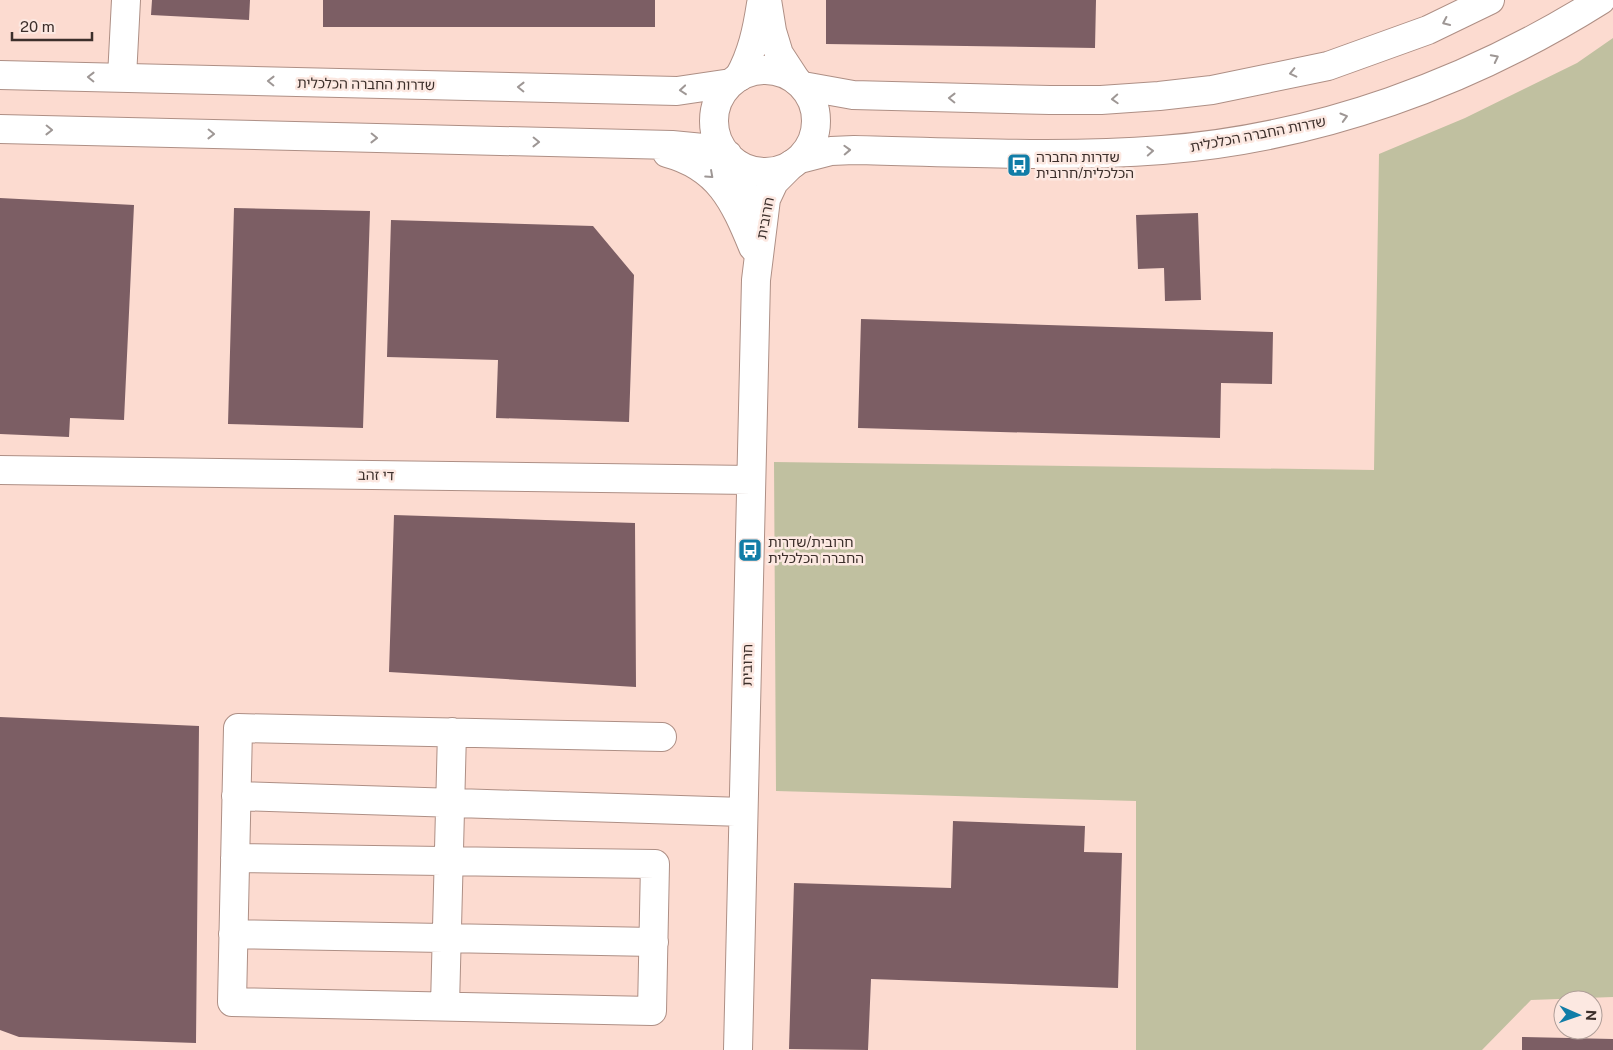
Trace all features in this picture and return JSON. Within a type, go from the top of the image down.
[{"type":"main road","points":[[122,78],[126,0]]},
{"type":"main road","points":[[732,159],[719,142],[715,127],[716,110],[721,96],[747,63],[762,0]]},
{"type":"main road","points":[[0,129],[634,144],[703,148],[732,159],[750,170],[764,172],[779,170],[796,161],[810,146],[815,131],[816,115],[812,100],[779,54],[772,32],[767,0]]},
{"type":"main road","points":[[735,80],[753,71],[768,70],[783,72],[799,83],[853,95],[1050,100],[1101,100],[1159,96],[1212,90],[1328,66],[1428,30],[1490,0]]},
{"type":"main road","name":"שדרות החברה הכלכלית","points":[[796,161],[832,151],[854,150],[1103,154],[1220,144],[1342,118],[1449,80],[1540,36],[1601,0]]},
{"type":"main road","name":"שדרות החברה הכלכלית","points":[[0,74],[677,91],[735,80]]},
{"type":"main road","points":[[634,144],[693,162],[712,175],[726,192],[741,217],[753,247]]},
{"type":"main road","name":"חרובית","points":[[732,159],[749,212],[756,280]]},
{"type":"main road","name":"חרובית","points":[[738,1050],[756,280],[766,199],[774,182],[796,161]]},
{"type":"main road","name":"די זהב","points":[[0,470],[752,480]]},
{"type":"main road","points":[[235,858],[655,864],[652,1011],[232,1002],[236,796],[238,728],[662,737]]},
{"type":"main road","points":[[445,1006],[452,732]]},
{"type":"main road","points":[[236,796],[744,812]]},
{"type":"main road","points":[[233,934],[654,942]]},
{"type":"shaded area","points":[[0,0],[1613,0],[1613,1050],[0,1050]]},
{"type":"green space","points":[[1613,38],[1613,997],[1603,997],[1603,990],[1553,990],[1553,999],[1531,1000],[1482,1050],[1136,1050],[1136,801],[776,791],[774,462],[1374,470],[1379,154],[1465,118],[1577,63]]},
{"type":"building","points":[[152,0],[250,0],[249,20],[151,15]]},
{"type":"building","points":[[323,0],[655,0],[655,27],[323,27]]},
{"type":"building","points":[[826,0],[1096,0],[1095,48],[826,44]]},
{"type":"building","points":[[0,198],[134,205],[124,420],[70,418],[69,437],[0,434]]},
{"type":"building","points":[[234,208],[370,211],[363,428],[228,424]]},
{"type":"building","points":[[1198,213],[1201,300],[1165,301],[1164,268],[1138,269],[1136,215]]},
{"type":"building","points":[[391,220],[593,226],[634,275],[629,422],[496,418],[498,360],[387,357]]},
{"type":"building","points":[[861,319],[1273,332],[1272,384],[1221,383],[1220,438],[858,428]]},
{"type":"building","points":[[394,515],[635,523],[636,687],[389,672]]},
{"type":"building","points":[[0,717],[199,726],[196,1043],[19,1037],[0,1030]]},
{"type":"building","points":[[953,821],[1085,826],[1084,852],[1122,853],[1118,988],[871,979],[868,1050],[789,1049],[794,883],[951,888]]},
{"type":"building","points":[[1522,1037],[1553,1038],[1553,1040],[1613,1039],[1613,1050],[1522,1050]]},
{"type":"place","name":"שדרות החברה הכלכלית/חרובית","points":[[1019,165]]},
{"type":"place","name":"חרובית/שדרות החברה הכלכלית","points":[[750,550]]}]
